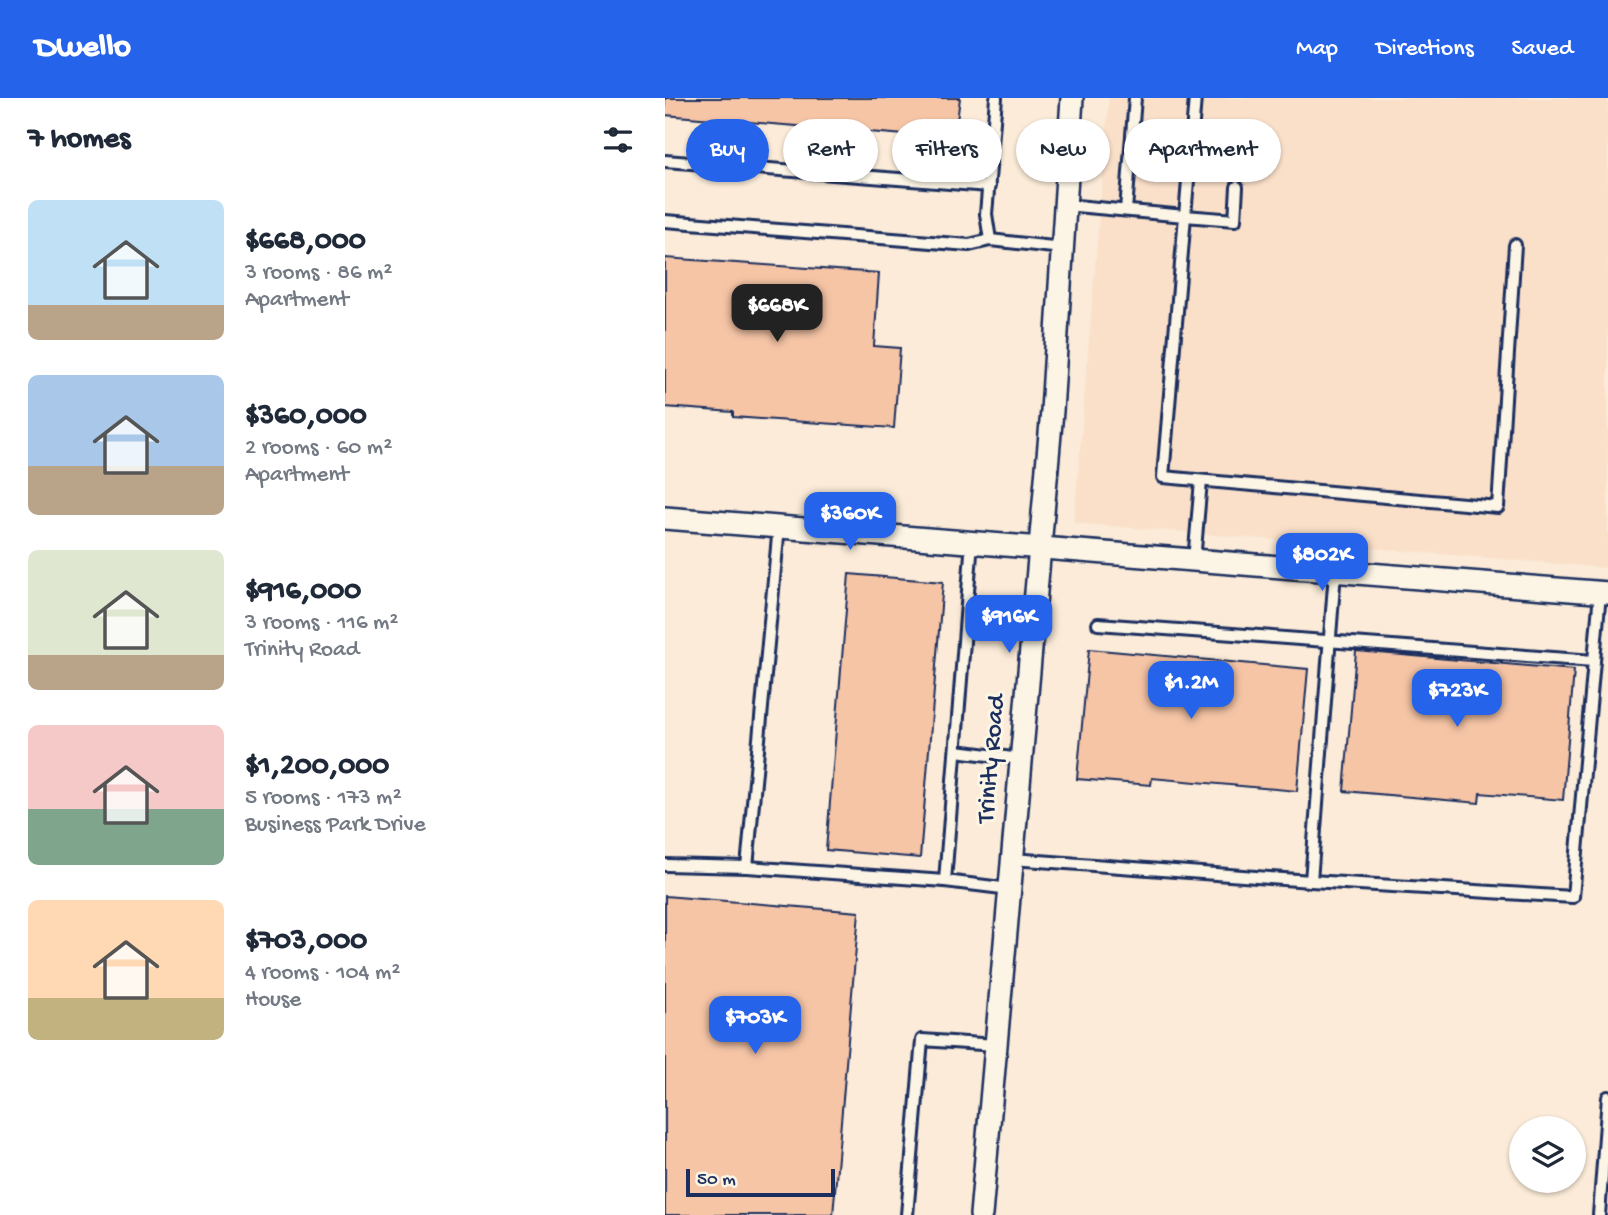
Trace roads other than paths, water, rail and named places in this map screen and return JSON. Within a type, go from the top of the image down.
[{"type":"street","name":"Trinity Road","points":[[981,1215],[1039,549],[1072,98]]},
{"type":"street","points":[[665,518],[1604,593]]},
{"type":"lane","points":[[990,240],[986,214],[996,98]]},
{"type":"lane","points":[[1126,211],[1135,98]]},
{"type":"lane","points":[[1195,98],[1163,477],[1498,507],[1515,245]]},
{"type":"lane","points":[[665,161],[989,186]]},
{"type":"lane","points":[[1065,205],[1234,220],[1237,187]]},
{"type":"lane","points":[[665,221],[969,245],[990,240],[1062,248]]},
{"type":"lane","points":[[1194,561],[1201,481]]},
{"type":"lane","points":[[747,867],[779,526]]},
{"type":"lane","points":[[945,881],[972,541]]},
{"type":"lane","points":[[1311,881],[1335,572]]},
{"type":"lane","points":[[1012,859],[1573,897],[1594,661],[1604,593]]},
{"type":"lane","points":[[1098,624],[1594,661]]},
{"type":"lane","points":[[955,751],[1021,759]]},
{"type":"lane","points":[[665,865],[747,867],[945,881],[1010,889]]},
{"type":"lane","points":[[907,1215],[922,1040],[996,1045]]},
{"type":"lane","points":[[1599,1215],[1608,1097]]}]
